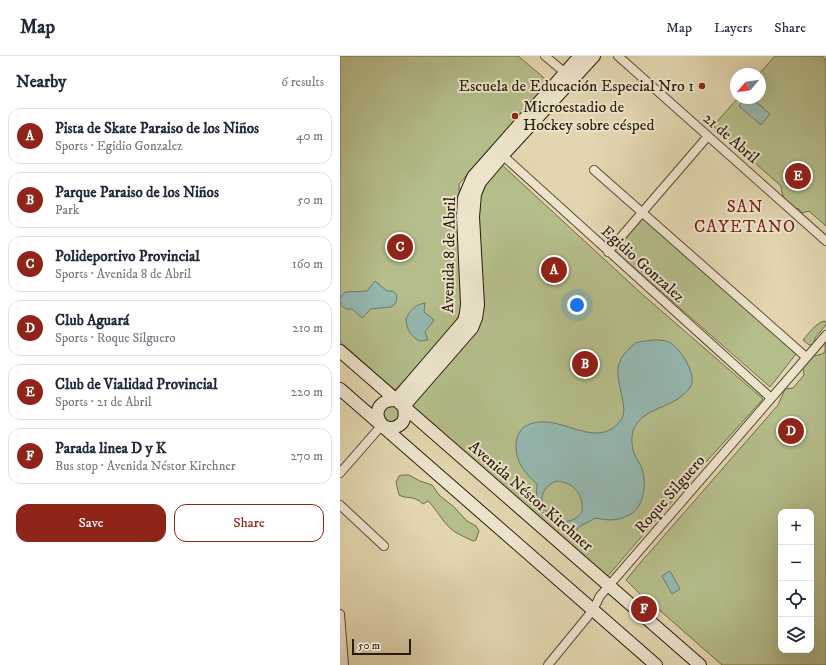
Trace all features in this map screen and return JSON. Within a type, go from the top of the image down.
[{"type":"main road","name":"Avenida 8 de Abril","points":[[569,76],[580,56]]},
{"type":"main road","name":"Avenida 8 de Abril","points":[[400,403],[460,342],[472,328],[476,318],[478,305],[473,216],[475,194],[480,182],[499,153],[569,76],[594,56]]},
{"type":"main road","name":"Avenida Néstor Kirchner","points":[[340,352],[700,665]]},
{"type":"main road","points":[[340,389],[656,665]]},
{"type":"main road","points":[[389,399],[400,403],[404,419],[402,424],[395,428],[389,428],[382,425],[378,419],[377,412],[379,406],[384,401],[389,399]]},
{"type":"street","points":[[545,56],[569,76]]},
{"type":"street","name":"21 de Abril","points":[[618,56],[826,241]]},
{"type":"street","points":[[608,252],[708,136]]},
{"type":"street","name":"Egidio Gonzalez","points":[[499,153],[771,398]]},
{"type":"street","points":[[594,170],[806,357]]},
{"type":"street","name":"Roque Silguero","points":[[548,665],[593,610],[600,596],[609,585],[826,335]]},
{"type":"street","points":[[340,473],[382,425]]},
{"type":"street","points":[[340,505],[384,546]]},
{"type":"street","points":[[340,614],[344,665]]},
{"type":"green space","points":[[340,56],[518,56],[549,82],[459,184],[462,311],[447,334],[395,390],[340,342]]},
{"type":"green space","points":[[775,56],[822,56],[826,60],[826,226],[809,211],[802,213],[799,209],[790,207],[786,202],[781,186],[713,126],[733,104],[766,104],[766,68],[764,68]]},
{"type":"green space","points":[[502,165],[642,294],[763,399],[697,472],[607,577],[411,406],[476,330],[478,216],[480,197],[484,185]]},
{"type":"green space","points":[[644,217],[796,354],[770,387],[615,251]]},
{"type":"green space","points":[[824,321],[826,322],[826,325],[815,338],[814,344],[809,345],[803,340],[815,326]]},
{"type":"green space","points":[[826,342],[826,665],[722,665],[642,596],[626,580],[778,405],[785,389],[793,388],[804,375],[803,367],[814,356],[825,352]]},
{"type":"green space","points":[[386,405],[401,408],[399,422],[383,422],[382,408]]},
{"type":"green space","points":[[409,475],[432,485],[439,495],[454,507],[467,521],[476,526],[479,531],[476,540],[473,541],[453,531],[428,501],[423,504],[416,499],[399,495],[396,482],[399,476]]},
{"type":"water","points":[[741,104],[759,104],[770,114],[761,125],[739,106]]},
{"type":"water","points":[[375,281],[387,291],[393,291],[397,295],[396,303],[391,307],[371,309],[362,318],[352,309],[346,309],[341,305],[340,298],[345,292],[367,291]]},
{"type":"water","points":[[425,303],[424,312],[434,320],[425,332],[428,340],[419,341],[413,337],[410,332],[406,319],[413,308]]},
{"type":"water","points":[[652,340],[667,341],[678,349],[689,366],[692,383],[688,390],[679,398],[645,415],[635,426],[632,439],[633,450],[641,467],[644,481],[642,500],[639,506],[631,514],[622,518],[605,520],[596,518],[582,525],[576,530],[558,525],[542,512],[537,500],[537,484],[525,472],[519,463],[516,452],[518,434],[525,426],[541,422],[557,424],[595,433],[605,432],[613,428],[623,417],[624,411],[618,377],[621,360],[624,354],[638,342]],"holes":[[[556,481],[568,484],[576,490],[582,506],[582,512],[574,519],[564,521],[555,519],[548,513],[543,506],[542,497],[546,488]]]},
{"type":"water","points":[[670,571],[680,589],[672,594],[662,576]]},
{"type":"place","name":"Escuela de Educación Especial Nro 1","points":[[702,86]]},
{"type":"place","name":"Microestadio de Hockey sobre césped","points":[[515,116]]},
{"type":"place","name":"Club de Vialidad Provincial","points":[[798,176]]},
{"type":"place","name":"Polideportivo Provincial","points":[[400,247]]},
{"type":"place","name":"Pista de Skate Paraiso de los Niños","points":[[554,270]]},
{"type":"place","name":"Parque Paraiso de los Niños","points":[[585,364]]},
{"type":"place","name":"Club Aguará","points":[[791,431]]},
{"type":"place","name":"Parada linea D y K","points":[[644,609]]},
{"type":"district","name":"SAN CAYETANO","points":[[745,217]]}]
